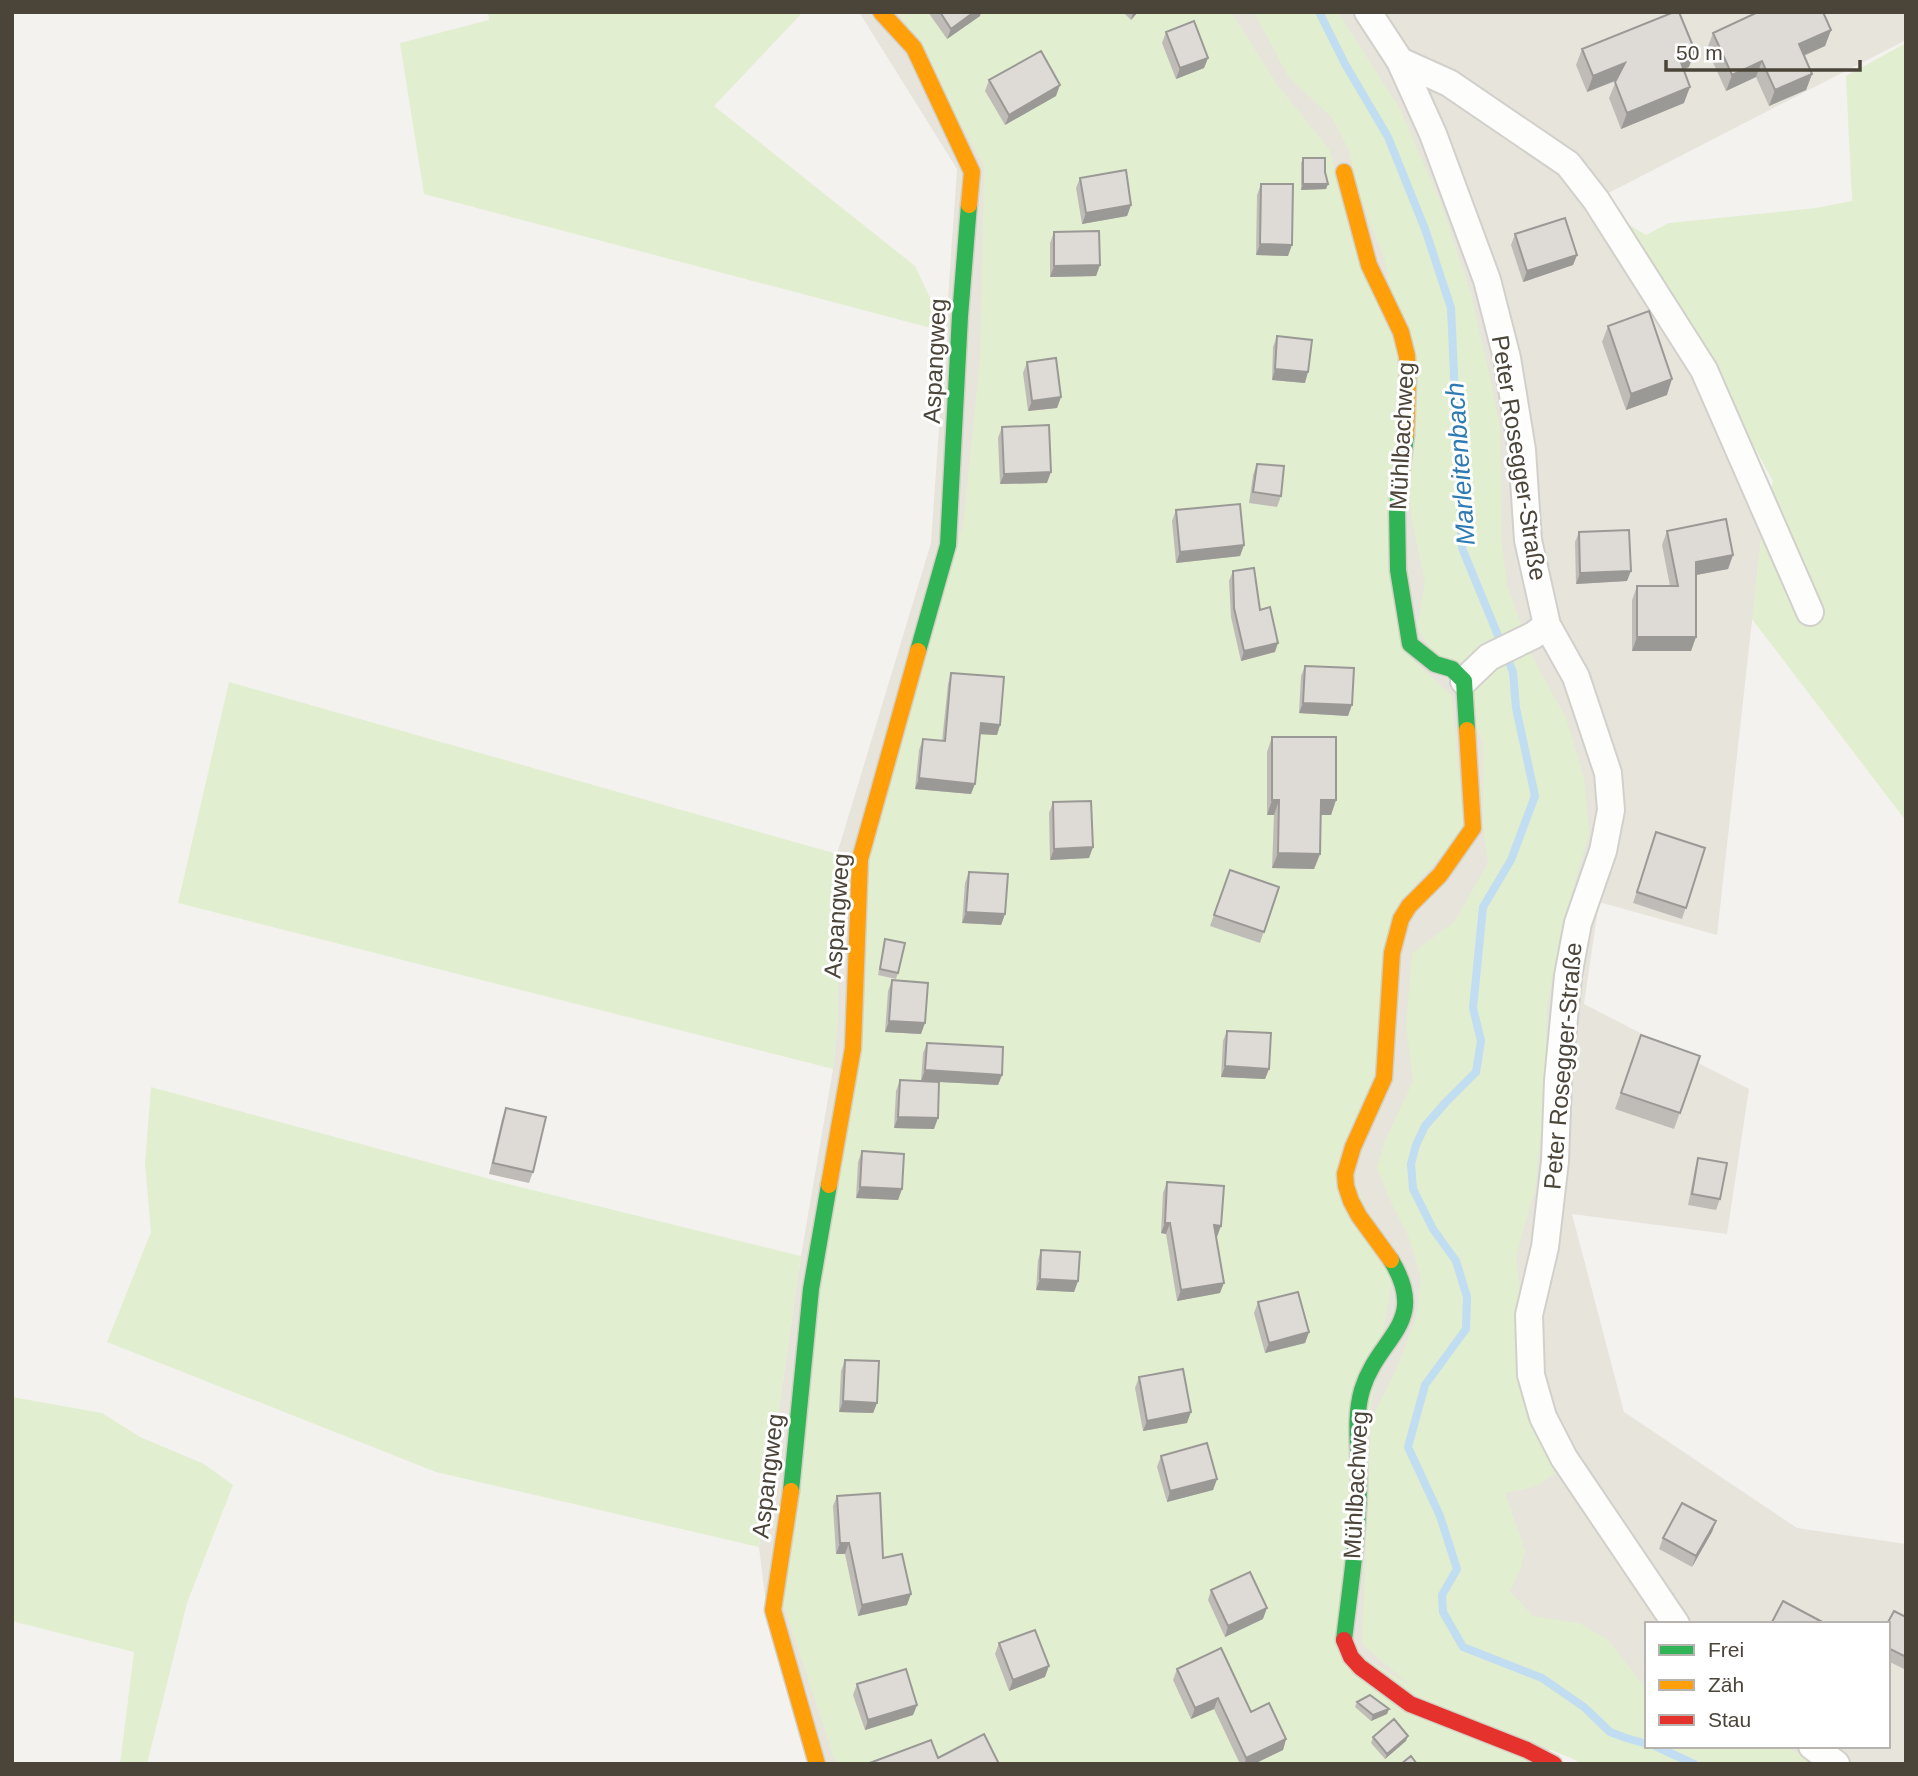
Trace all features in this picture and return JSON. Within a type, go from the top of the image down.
[{"type":"street","name":"Aspangweg","points":[[817,1764],[773,1610],[790,1500],[811,1289],[853,1048],[860,859],[948,545],[960,316],[972,172],[914,48],[881,12]]},
{"type":"street","name":"Peter Rosegger-Straße","points":[[1368,12],[1400,61],[1433,134],[1490,293],[1507,358],[1522,450],[1528,540],[1548,625],[1576,677],[1608,773],[1611,810],[1603,851],[1577,923],[1568,976],[1558,1081],[1554,1174],[1545,1247],[1529,1315],[1531,1375],[1543,1417],[1563,1458],[1675,1622]]},
{"type":"street","points":[[1400,61],[1449,83],[1568,163],[1596,200],[1704,370],[1811,612]]},
{"type":"street","name":"Mühlbachweg","points":[[1344,172],[1369,265],[1401,332],[1407,356],[1406,434],[1397,508],[1398,570],[1410,644],[1435,664],[1452,669],[1464,681],[1473,828],[1440,874],[1409,906],[1401,919],[1392,953],[1383,1082],[1352,1149],[1345,1175],[1350,1200],[1361,1220],[1400,1273],[1406,1302],[1397,1331],[1363,1385],[1357,1418],[1359,1488],[1344,1641],[1351,1657],[1360,1667],[1410,1704],[1527,1750],[1554,1764]]},
{"type":"street","points":[[1464,681],[1489,657],[1534,635],[1548,625]]},
{"type":"street","points":[[1815,1748],[1836,1764]]},
{"type":"shaded area","points":[[859,12],[1906,12],[1906,40],[1591,202],[1704,370],[1762,531],[1717,935],[1599,902],[1584,1004],[1749,1089],[1727,1234],[1572,1214],[1624,1412],[1797,1528],[1906,1544],[1906,1764],[1819,1764],[1787,1748],[1890,1748],[1890,1622],[1645,1622],[1645,1718],[1508,1764],[807,1764],[767,1612],[759,1547],[801,1256],[833,1069],[838,1016],[837,854],[931,543],[957,169]]},
{"type":"green space","points":[[488,12],[803,12],[714,106],[915,266],[946,332],[424,194],[400,43],[489,20]]},
{"type":"green space","points":[[898,12],[1231,12],[1278,86],[1329,149],[1373,287],[1395,336],[1410,657],[1452,696],[1464,830],[1404,899],[1375,1078],[1342,1149],[1393,1275],[1335,1641],[1545,1764],[836,1764],[783,1603],[868,856],[963,526],[980,359],[984,166]]},
{"type":"green space","points":[[1254,12],[1338,12],[1400,109],[1440,201],[1471,294],[1500,427],[1502,544],[1507,585],[1533,658],[1566,718],[1584,778],[1589,834],[1563,923],[1547,1005],[1545,1096],[1535,1190],[1516,1255],[1521,1301],[1561,1470],[1534,1487],[1505,1493],[1525,1551],[1510,1591],[1533,1616],[1579,1623],[1607,1639],[1645,1686],[1645,1748],[1787,1748],[1819,1764],[1582,1764],[1431,1703],[1362,1644],[1371,1420],[1397,1368],[1416,1318],[1421,1278],[1409,1238],[1377,1168],[1385,1141],[1413,1081],[1406,1025],[1412,953],[1455,921],[1488,863],[1483,827],[1483,742],[1417,627],[1425,582],[1412,522],[1386,265],[1358,191],[1348,148],[1332,118],[1288,76]]},
{"type":"green space","points":[[1906,43],[1906,821],[1752,619],[1762,531],[1773,481],[1685,322],[1613,215],[1646,235],[1669,223],[1816,208],[1852,201],[1846,76]]},
{"type":"green space","points":[[229,682],[837,854],[838,1016],[833,1069],[178,903]]},
{"type":"green space","points":[[151,1087],[508,1184],[801,1256],[759,1547],[436,1472],[107,1342],[151,1232],[145,1164]]},
{"type":"green space","points":[[12,1397],[102,1413],[140,1437],[204,1464],[233,1485],[187,1603],[147,1764],[120,1764],[134,1652],[12,1621]]},
{"type":"building","points":[[940,12],[974,12],[951,29]]},
{"type":"building","points":[[1679,12],[1695,51],[1679,57],[1690,87],[1627,113],[1615,82],[1625,63],[1593,76],[1582,49]]},
{"type":"building","points":[[1758,12],[1823,12],[1831,30],[1799,44],[1812,74],[1775,90],[1762,61],[1732,75],[1713,33]]},
{"type":"building","points":[[1194,21],[1208,58],[1180,68],[1166,32]]},
{"type":"building","points":[[1041,51],[1060,85],[1009,115],[989,80]]},
{"type":"building","points":[[1303,158],[1325,158],[1328,184],[1303,184]]},
{"type":"building","points":[[1126,170],[1131,205],[1086,213],[1080,178]]},
{"type":"building","points":[[1261,184],[1293,184],[1292,245],[1260,244]]},
{"type":"building","points":[[1565,218],[1577,255],[1527,271],[1515,234]]},
{"type":"building","points":[[1099,231],[1100,265],[1054,266],[1054,232]]},
{"type":"building","points":[[1649,311],[1672,379],[1631,394],[1608,326]]},
{"type":"building","points":[[1277,336],[1312,340],[1308,372],[1275,369]]},
{"type":"building","points":[[1056,358],[1061,397],[1032,401],[1027,362]]},
{"type":"building","points":[[1049,425],[1051,472],[1004,474],[1002,427]]},
{"type":"building","points":[[1257,464],[1284,466],[1281,496],[1253,492]]},
{"type":"building","points":[[1240,504],[1244,545],[1180,552],[1176,510]]},
{"type":"building","points":[[1726,519],[1733,555],[1696,562],[1696,637],[1637,637],[1637,586],[1678,586],[1667,531]]},
{"type":"building","points":[[1629,530],[1631,571],[1580,573],[1579,532]]},
{"type":"building","points":[[1254,568],[1260,610],[1270,607],[1278,643],[1244,651],[1234,608],[1233,571]]},
{"type":"building","points":[[1305,666],[1354,668],[1352,705],[1303,703]]},
{"type":"building","points":[[951,673],[1004,677],[1000,725],[981,723],[975,784],[919,778],[923,739],[945,741]]},
{"type":"building","points":[[1272,737],[1336,737],[1336,800],[1321,800],[1320,854],[1278,853],[1279,800],[1272,800]]},
{"type":"building","points":[[1091,801],[1093,847],[1054,849],[1053,802]]},
{"type":"building","points":[[1656,832],[1705,848],[1686,908],[1637,892]]},
{"type":"building","points":[[1230,870],[1279,887],[1264,932],[1214,915]]},
{"type":"building","points":[[969,872],[1008,874],[1005,914],[966,912]]},
{"type":"building","points":[[885,939],[905,943],[898,973],[880,969]]},
{"type":"building","points":[[892,980],[928,983],[925,1023],[889,1021]]},
{"type":"building","points":[[1227,1031],[1271,1033],[1269,1069],[1225,1066]]},
{"type":"building","points":[[1641,1035],[1700,1056],[1680,1113],[1621,1093]]},
{"type":"building","points":[[927,1043],[1003,1047],[1002,1075],[925,1070]]},
{"type":"building","points":[[900,1080],[939,1082],[938,1118],[898,1117]]},
{"type":"building","points":[[506,1108],[546,1117],[533,1172],[493,1163]]},
{"type":"building","points":[[862,1151],[904,1154],[902,1189],[860,1187]]},
{"type":"building","points":[[1698,1158],[1727,1163],[1720,1199],[1692,1194]]},
{"type":"building","points":[[1167,1182],[1224,1186],[1221,1226],[1214,1225],[1224,1283],[1181,1290],[1170,1223],[1165,1223]]},
{"type":"building","points":[[1041,1250],[1080,1252],[1078,1281],[1040,1279]]},
{"type":"building","points":[[1298,1292],[1309,1332],[1269,1343],[1258,1302]]},
{"type":"building","points":[[845,1360],[879,1361],[877,1403],[843,1401]]},
{"type":"building","points":[[1183,1369],[1191,1412],[1147,1421],[1139,1377]]},
{"type":"building","points":[[1207,1443],[1217,1479],[1170,1491],[1161,1456]]},
{"type":"building","points":[[880,1493],[883,1558],[902,1554],[911,1594],[862,1605],[849,1543],[840,1543],[837,1496]]},
{"type":"building","points":[[1682,1503],[1716,1521],[1696,1556],[1663,1538]]},
{"type":"building","points":[[1250,1572],[1267,1608],[1228,1626],[1211,1590]]},
{"type":"building","points":[[1783,1601],[1822,1622],[1772,1622]]},
{"type":"building","points":[[1894,1611],[1906,1617],[1906,1657],[1890,1649],[1888,1622]]},
{"type":"building","points":[[1035,1630],[1049,1666],[1013,1680],[999,1643]]},
{"type":"building","points":[[1221,1648],[1251,1712],[1269,1703],[1286,1739],[1246,1758],[1218,1698],[1195,1708],[1177,1669]]},
{"type":"building","points":[[906,1669],[917,1705],[868,1720],[857,1684]]},
{"type":"building","points":[[1370,1695],[1389,1709],[1373,1715],[1357,1702]]},
{"type":"building","points":[[1394,1719],[1408,1736],[1387,1754],[1373,1737]]},
{"type":"building","points":[[984,1734],[999,1764],[867,1764],[931,1740],[938,1758]]},
{"type":"building","points":[[1411,1756],[1417,1764],[1401,1764]]},
{"type":"waterway","name":"Marleitenbach","points":[[1319,12],[1345,64],[1388,137],[1425,229],[1451,308],[1462,548],[1513,672],[1516,708],[1535,796],[1511,860],[1483,907],[1473,1008],[1481,1041],[1476,1072],[1425,1126],[1411,1164],[1413,1189],[1433,1229],[1456,1261],[1467,1297],[1466,1329],[1425,1385],[1408,1447],[1440,1516],[1457,1569],[1442,1595],[1443,1612],[1463,1647],[1542,1678],[1584,1707],[1610,1732],[1645,1743]]},
{"type":"waterway","name":"Marleitenbach","points":[[1659,1748],[1694,1764]]},
{"type":"traffic: fast","points":[[918,651],[948,545],[960,316],[969,205]]},
{"type":"traffic: fast","points":[[1406,435],[1397,508],[1398,570],[1410,644],[1435,664],[1452,669],[1464,681],[1467,730]]},
{"type":"traffic: fast","points":[[791,1491],[811,1289],[829,1185]]},
{"type":"traffic: fast","points":[[1344,1640],[1357,1524],[1359,1402],[1369,1372],[1397,1329],[1405,1300],[1402,1282],[1391,1260]]},
{"type":"traffic: slow","points":[[881,12],[914,48],[972,172],[969,205]]},
{"type":"traffic: slow","points":[[1344,172],[1369,265],[1401,332],[1407,356],[1406,435]]},
{"type":"traffic: slow","points":[[829,1185],[853,1048],[860,859],[918,651]]},
{"type":"traffic: slow","points":[[1391,1260],[1359,1216],[1351,1201],[1345,1174],[1353,1147],[1384,1078],[1392,953],[1401,919],[1409,906],[1440,875],[1473,828],[1467,730]]},
{"type":"traffic: slow","points":[[791,1491],[773,1610],[817,1764]]},
{"type":"traffic: jam","points":[[1344,1640],[1351,1657],[1360,1667],[1410,1704],[1527,1750],[1554,1764]]}]
